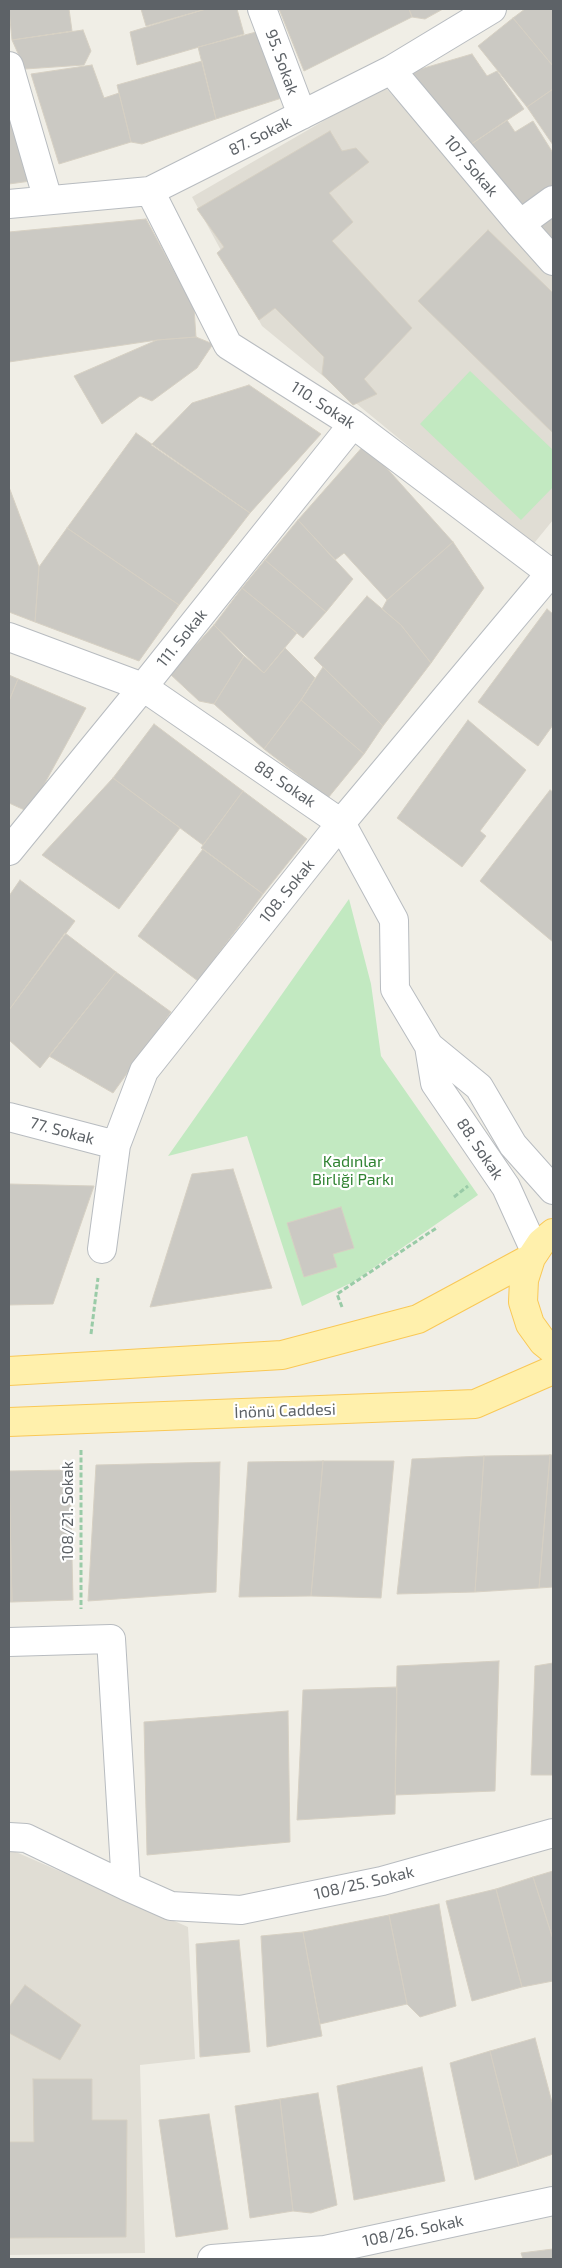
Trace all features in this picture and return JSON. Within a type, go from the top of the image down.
[{"type":"main road","points":[[540,1247],[524,1280],[523,1302],[530,1324],[543,1342],[553,1350]]},
{"type":"main road","points":[[9,1372],[282,1355],[418,1319],[540,1247]]},
{"type":"main road","name":"İnönü Caddesi","points":[[9,1422],[475,1404],[553,1370]]},
{"type":"street","name":"95. Sokak","points":[[262,9],[302,115]]},
{"type":"street","name":"87. Sokak","points":[[9,204],[150,191],[391,70],[492,9]]},
{"type":"street","points":[[9,66],[48,200]]},
{"type":"street","name":"107. Sokak","points":[[391,70],[553,261]]},
{"type":"street","name":"110. Sokak","points":[[150,191],[228,345],[353,424],[552,572]]},
{"type":"street","points":[[520,224],[553,200]]},
{"type":"street","name":"111. Sokak","points":[[9,852],[353,424]]},
{"type":"street","name":"108. Sokak","points":[[102,1249],[116,1145],[144,1071],[341,823],[552,572]]},
{"type":"street","name":"88. Sokak","points":[[9,637],[143,687],[341,823],[394,920],[395,989],[429,1046],[479,1087],[513,1145],[553,1190]]},
{"type":"street","name":"88. Sokak","points":[[429,1046],[435,1083],[506,1187],[540,1247]]},
{"type":"street","name":"77. Sokak","points":[[9,1117],[116,1145]]},
{"type":"street","points":[[9,1642],[111,1639],[126,1886],[26,1838],[9,1837]]},
{"type":"street","name":"108/25. Sokak","points":[[126,1886],[171,1906],[241,1910],[382,1881],[553,1832]]},
{"type":"street","name":"108/26. Sokak","points":[[212,2259],[326,2250],[553,2201]]},
{"type":"path","points":[[363,1279],[438,1227]]},
{"type":"path","points":[[87,1367],[102,1249]]},
{"type":"path","name":"108/21. Sokak","points":[[81,1419],[81,1602]]},
{"type":"shaded area","points":[[384,86],[553,271],[553,520],[531,547],[262,326],[192,197]]},
{"type":"shaded area","points":[[9,1849],[188,1927],[195,2059],[140,2065],[145,2253],[9,2255]]},
{"type":"green space","points":[[470,371],[553,450],[553,487],[521,520],[420,424]]},
{"type":"green space","name":"Kadınlar Birliği Parkı","points":[[349,899],[371,984],[381,1056],[478,1195],[353,1282],[302,1306],[247,1136],[168,1156]]},
{"type":"building","points":[[9,9],[69,9],[72,31],[12,40]]},
{"type":"building","points":[[141,9],[206,9],[146,26]]},
{"type":"building","points":[[206,9],[237,9],[244,34],[137,65],[130,32]]},
{"type":"building","points":[[279,9],[409,9],[412,17],[304,71]]},
{"type":"building","points":[[409,9],[443,9],[425,19],[412,17]]},
{"type":"building","points":[[525,9],[553,9],[553,66],[513,18]]},
{"type":"building","points":[[513,18],[553,66],[553,89],[527,107],[478,46]]},
{"type":"building","points":[[268,29],[288,96],[216,119],[198,47]]},
{"type":"building","points":[[83,30],[91,51],[84,65],[25,69],[12,40]]},
{"type":"building","points":[[472,54],[487,76],[497,71],[524,109],[467,147],[407,73]]},
{"type":"building","points":[[202,61],[216,119],[142,144],[131,142],[117,85]]},
{"type":"building","points":[[92,65],[104,98],[119,93],[131,142],[59,164],[31,74]]},
{"type":"building","points":[[553,89],[553,145],[527,107]]},
{"type":"building","points":[[507,120],[515,132],[533,121],[553,153],[553,186],[518,209],[467,147]]},
{"type":"building","points":[[13,121],[31,181],[9,184],[9,123]]},
{"type":"building","points":[[330,131],[342,151],[356,148],[369,162],[329,193],[353,222],[332,241],[412,328],[364,379],[377,394],[353,405],[322,374],[324,357],[275,308],[259,320],[217,253],[224,247],[197,209]]},
{"type":"building","points":[[553,209],[553,240],[536,221]]},
{"type":"building","points":[[146,219],[194,308],[196,337],[157,340],[9,362],[9,232]]},
{"type":"building","points":[[488,230],[553,293],[553,433],[418,301]]},
{"type":"building","points":[[196,337],[213,344],[197,368],[152,401],[140,396],[102,424],[74,376],[157,340]]},
{"type":"building","points":[[249,385],[321,434],[250,513],[151,445],[192,403]]},
{"type":"building","points":[[136,433],[250,513],[179,605],[67,528]]},
{"type":"building","points":[[365,444],[453,542],[387,600],[344,553],[335,560],[298,520]]},
{"type":"building","points":[[9,487],[39,567],[35,622],[9,612]]},
{"type":"building","points":[[298,520],[353,579],[326,612],[265,560]]},
{"type":"building","points":[[67,528],[179,605],[139,661],[35,622],[39,567]]},
{"type":"building","points":[[453,542],[484,588],[431,663],[401,625],[382,609],[387,600]]},
{"type":"building","points":[[265,560],[326,612],[303,638],[242,588]]},
{"type":"building","points":[[242,588],[297,633],[264,673],[214,625]]},
{"type":"building","points":[[367,596],[401,625],[431,663],[383,726],[314,658]]},
{"type":"building","points":[[547,609],[553,614],[553,725],[538,746],[478,702]]},
{"type":"building","points":[[214,625],[244,656],[214,704],[199,701],[170,674]]},
{"type":"building","points":[[285,648],[315,678],[264,749],[214,704],[244,656],[264,673]]},
{"type":"building","points":[[323,667],[383,726],[364,754],[301,700]]},
{"type":"building","points":[[9,675],[18,679],[9,701]]},
{"type":"building","points":[[18,679],[86,708],[29,812],[9,803],[9,701]]},
{"type":"building","points":[[301,700],[364,754],[328,798],[264,749]]},
{"type":"building","points":[[468,720],[526,770],[480,831],[486,836],[462,867],[397,818]]},
{"type":"building","points":[[154,724],[243,791],[203,845],[113,778]]},
{"type":"building","points":[[113,778],[180,828],[119,909],[42,855]]},
{"type":"building","points":[[550,790],[553,792],[553,942],[480,881]]},
{"type":"building","points":[[243,791],[307,839],[263,894],[201,848]]},
{"type":"building","points":[[203,849],[263,894],[198,981],[138,936]]},
{"type":"building","points":[[20,880],[75,921],[9,1010],[9,896]]},
{"type":"building","points":[[65,933],[116,972],[40,1068],[9,1040],[9,1010]]},
{"type":"building","points":[[116,972],[171,1012],[113,1093],[49,1056]]},
{"type":"building","points":[[233,1169],[272,1288],[150,1307],[192,1174]]},
{"type":"building","points":[[9,1184],[94,1186],[53,1304],[9,1305]]},
{"type":"building","points":[[341,1207],[354,1248],[333,1254],[337,1267],[304,1277],[287,1223]]},
{"type":"building","points":[[550,1455],[539,1588],[475,1592],[484,1456]]},
{"type":"building","points":[[550,1455],[553,1455],[553,1587],[539,1588]]},
{"type":"building","points":[[484,1456],[475,1592],[397,1594],[412,1459]]},
{"type":"building","points":[[323,1461],[311,1596],[239,1597],[248,1462]]},
{"type":"building","points":[[323,1461],[394,1461],[381,1598],[311,1596]]},
{"type":"building","points":[[220,1462],[216,1592],[88,1601],[96,1465]]},
{"type":"building","points":[[70,1470],[73,1600],[12,1602],[9,1471]]},
{"type":"building","points":[[9,1471],[12,1602],[9,1602]]},
{"type":"building","points":[[499,1661],[495,1791],[395,1795],[397,1666]]},
{"type":"building","points":[[553,1663],[553,1775],[531,1775],[535,1666]]},
{"type":"building","points":[[397,1687],[395,1814],[297,1820],[303,1690]]},
{"type":"building","points":[[288,1711],[290,1842],[147,1855],[144,1722]]},
{"type":"building","points":[[553,1871],[553,1939],[533,1877]]},
{"type":"building","points":[[533,1877],[553,1939],[553,1981],[522,1987],[496,1889]]},
{"type":"building","points":[[496,1889],[522,1987],[472,2001],[446,1901]]},
{"type":"building","points":[[439,1904],[456,2006],[420,2017],[407,2004],[389,1915]]},
{"type":"building","points":[[389,1915],[407,2004],[320,2024],[303,1932]]},
{"type":"building","points":[[303,1932],[322,2036],[267,2047],[261,1936]]},
{"type":"building","points":[[239,1940],[250,2052],[200,2057],[196,1944]]},
{"type":"building","points":[[25,1985],[81,2025],[60,2060],[9,2033],[9,2007]]},
{"type":"building","points":[[535,2038],[553,2106],[553,2154],[519,2166],[490,2051]]},
{"type":"building","points":[[490,2051],[519,2166],[475,2180],[450,2063]]},
{"type":"building","points":[[422,2067],[445,2181],[354,2200],[337,2086]]},
{"type":"building","points":[[33,2079],[92,2079],[92,2120],[127,2120],[126,2237],[9,2238],[9,2142],[34,2142]]},
{"type":"building","points":[[318,2093],[337,2205],[311,2213],[293,2211],[280,2099]]},
{"type":"building","points":[[280,2099],[293,2211],[250,2218],[235,2106]]},
{"type":"building","points":[[209,2114],[228,2229],[176,2237],[159,2120]]},
{"type":"building","points":[[553,2249],[553,2259],[523,2259],[521,2253]]}]
